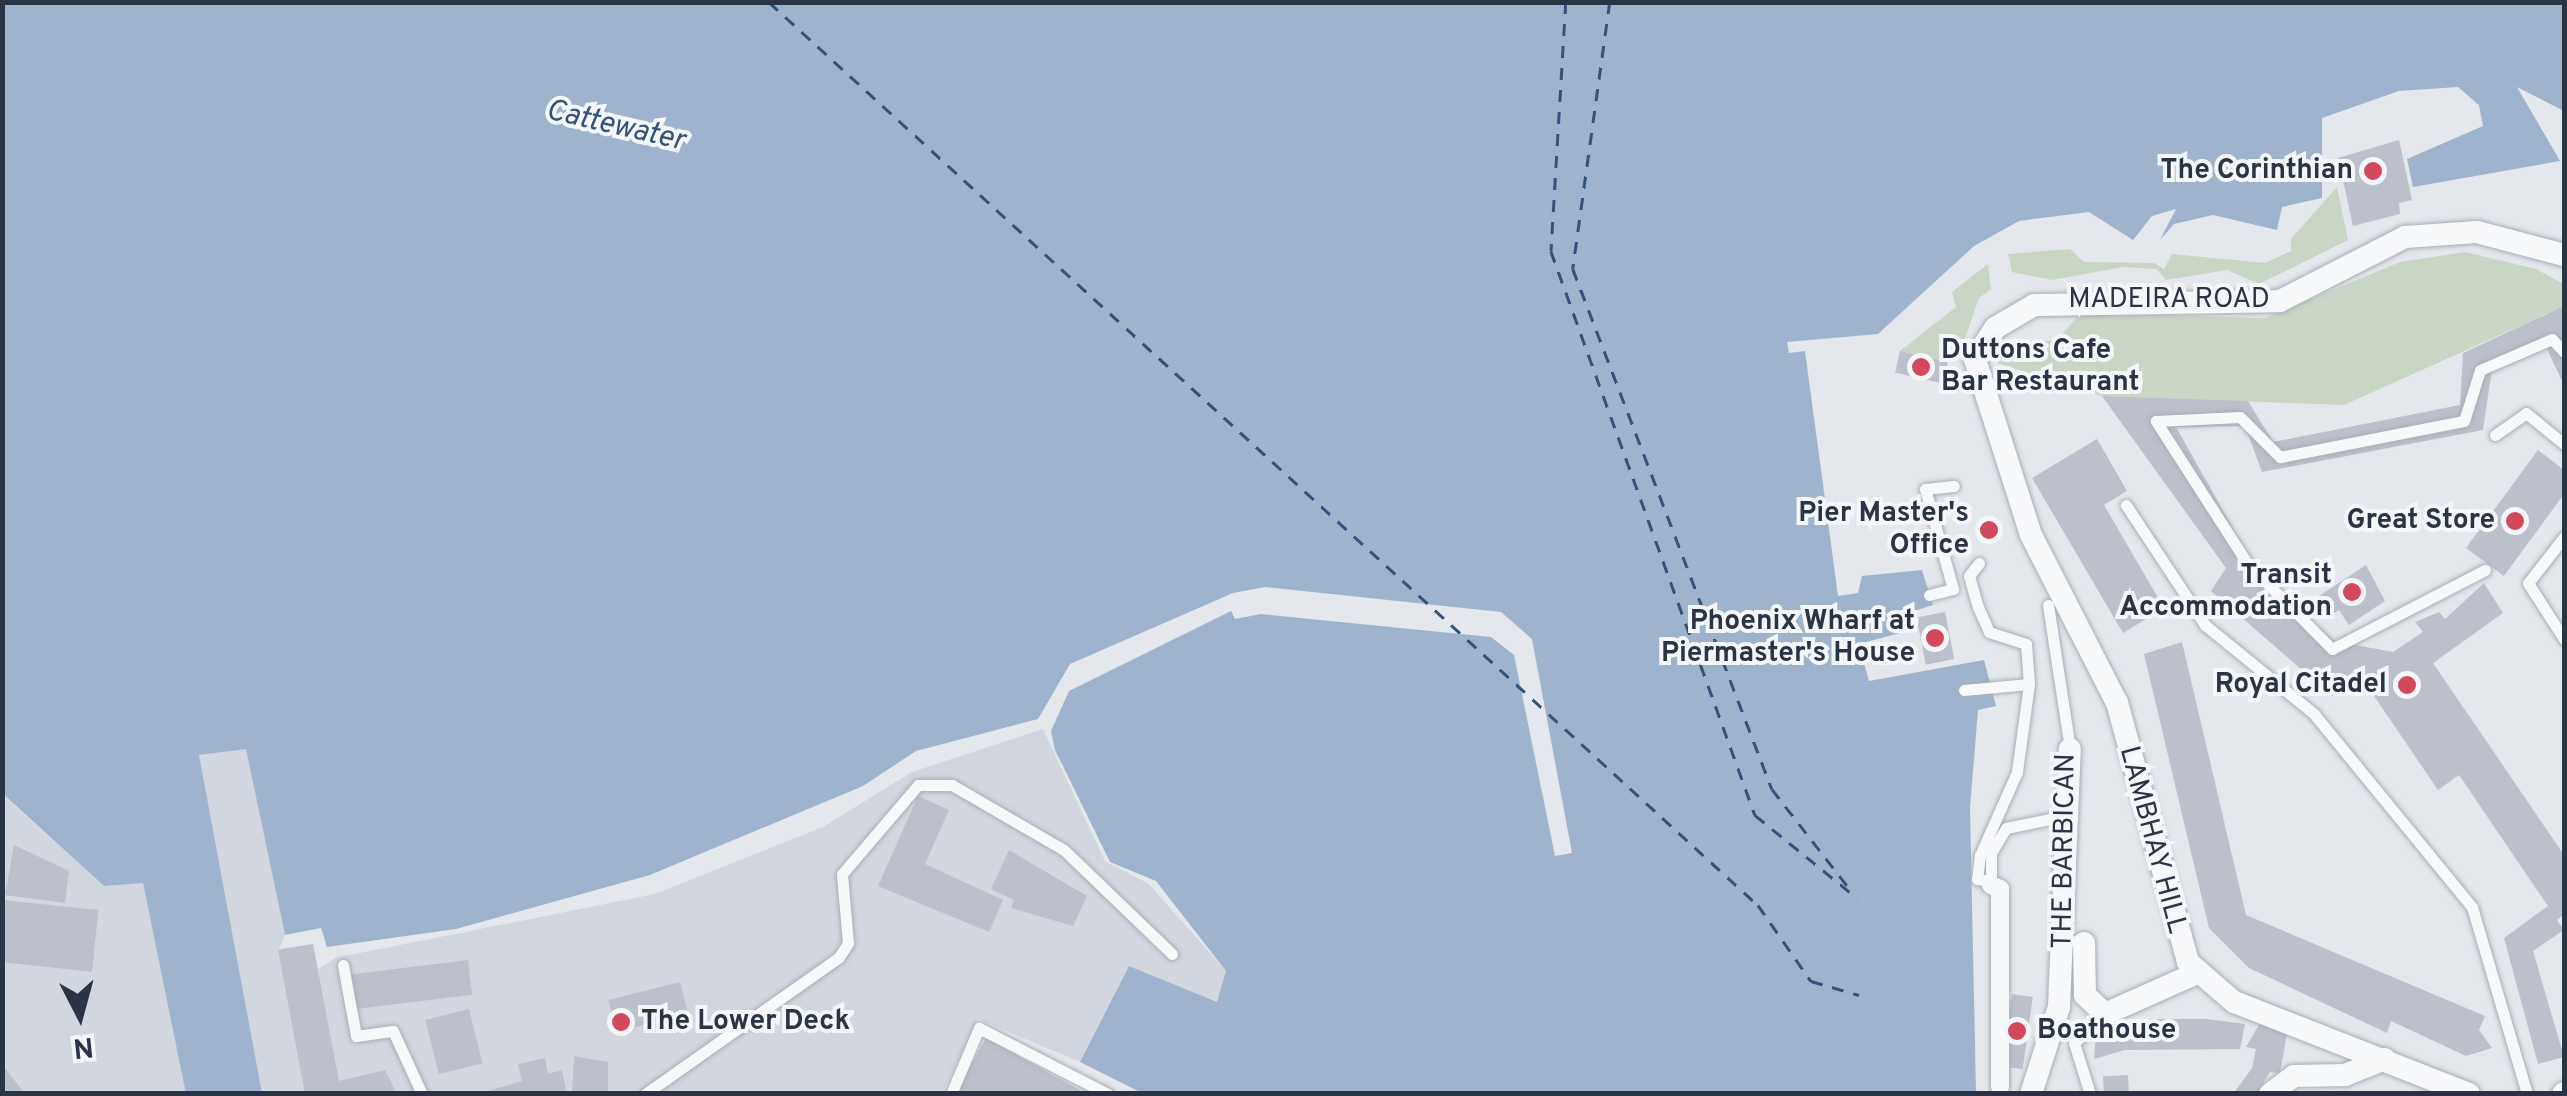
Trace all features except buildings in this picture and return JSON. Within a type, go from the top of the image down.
[{"type":"street","name":"MADEIRA ROAD","points":[[2117,703],[2088,636],[2031,535],[1976,384],[1975,360],[1995,328],[2064,298],[2280,301],[2405,236],[2477,232],[2564,255]]},
{"type":"street","name":"LAMBHAY HILL","points":[[2117,703],[2179,945],[2197,972],[2234,1002],[2469,1094]]},
{"type":"street","name":"THE BARBICAN","points":[[2030,1094],[2059,1008],[2070,748]]},
{"type":"street","points":[[1991,883],[2000,889],[2000,1087]]},
{"type":"street","points":[[2084,942],[2085,994],[2105,1014],[2197,972]]},
{"type":"street","points":[[2270,1094],[2294,1076],[2345,1075],[2384,1059]]},
{"type":"lane","points":[[2485,570],[2332,648],[2247,563],[2156,422],[2240,417],[2280,458],[2464,421],[2480,370],[2552,338],[2564,352]]},
{"type":"lane","points":[[2495,435],[2526,414],[2564,444]]},
{"type":"lane","points":[[1930,595],[1953,589],[1925,490],[1954,486]]},
{"type":"lane","points":[[2126,504],[2205,625],[2314,714],[2472,907],[2527,1094]]},
{"type":"lane","points":[[2564,536],[2528,583],[2564,639]]},
{"type":"lane","points":[[1980,564],[1968,576],[1988,632],[2026,644],[2029,684],[2017,772],[1980,855],[1977,880],[1991,883],[1991,853],[2006,828],[2069,816]]},
{"type":"lane","name":"THE BARBICAN","points":[[2048,605],[2070,748]]},
{"type":"lane","points":[[1964,690],[2029,684]]},
{"type":"lane","points":[[645,1094],[840,957],[848,943],[842,874],[918,785],[952,785],[1064,850],[1172,954]]},
{"type":"lane","points":[[343,965],[356,1036],[393,1032],[422,1094]]},
{"type":"lane","points":[[2090,1094],[2074,1043],[2105,1014]]},
{"type":"lane","points":[[952,1094],[979,1028],[1108,1094]]},
{"type":"shaded area","points":[[1043,729],[1105,861],[1149,884],[1226,971],[1218,1003],[1129,966],[1080,1062],[978,1019],[942,1093],[262,1093],[199,755],[246,748],[285,935],[279,949],[313,944],[317,970],[335,958],[655,894],[823,827],[912,772]]},
{"type":"shaded area","points":[[2,794],[104,886],[143,882],[186,1093],[3,1093]]},
{"type":"green space","points":[[2337,187],[2348,240],[2259,284],[2227,270],[2166,280],[2157,269],[2123,267],[2052,280],[2012,272],[2008,254],[2070,249],[2084,262],[2154,263],[2164,269],[2172,254],[2265,263],[2291,251],[2291,239]]},
{"type":"green space","points":[[2465,252],[2536,269],[2564,284],[2564,306],[2344,405],[2102,396],[1997,363],[2008,343],[2057,340],[2081,313],[2265,318],[2400,262]]},
{"type":"green space","points":[[1988,264],[1991,289],[1979,298],[1959,356],[1948,362],[1900,351],[1956,307],[1952,292]]},
{"type":"water","name":"Cattewater","points":[[2564,2],[2564,111],[2517,87],[2560,161],[2413,187],[2407,159],[2483,126],[2479,105],[2458,87],[2399,91],[2322,118],[2322,198],[2282,207],[2277,230],[2213,215],[2174,224],[2160,240],[2176,209],[2152,216],[2133,240],[2089,212],[2019,221],[1974,246],[1878,334],[1787,342],[1789,353],[1805,351],[1838,596],[1858,593],[1862,576],[1922,570],[1933,605],[1914,611],[1918,628],[1859,644],[1869,681],[1984,660],[1996,706],[1978,710],[1970,808],[1976,1093],[1144,1094],[1080,1062],[1129,966],[1217,1002],[1226,971],[1156,881],[1110,862],[1055,750],[1051,731],[1069,691],[1231,611],[1235,619],[1261,614],[1491,637],[1514,655],[1555,856],[1572,853],[1532,639],[1501,612],[1265,587],[1233,593],[1070,664],[1038,719],[916,751],[863,786],[650,875],[456,929],[327,947],[321,928],[285,935],[246,749],[199,755],[262,1093],[186,1094],[143,883],[104,886],[3,794],[2,3]]},
{"type":"ferry route","points":[[769,2],[1758,905],[1811,981],[1859,995]]},
{"type":"ferry route","points":[[1566,2],[1551,251],[1755,815],[1857,898]]},
{"type":"ferry route","points":[[1610,2],[1573,269],[1772,789],[1853,893]]},
{"type":"place","name":"The Corinthian","points":[[2373,171]]},
{"type":"place","name":"Duttons Cafe Bar Restaurant","points":[[1921,367]]},
{"type":"place","name":"Great Store","points":[[2515,521]]},
{"type":"place","name":"Pier Master's Office","points":[[1989,530]]},
{"type":"place","name":"Transit Accommodation","points":[[2352,592]]},
{"type":"place","name":"Phoenix Wharf at Piermaster's House","points":[[1935,638]]},
{"type":"place","name":"Royal Citadel","points":[[2407,685]]},
{"type":"place","name":"The Lower Deck","points":[[621,1022]]},
{"type":"place","name":"Boathouse","points":[[2017,1031]]}]
